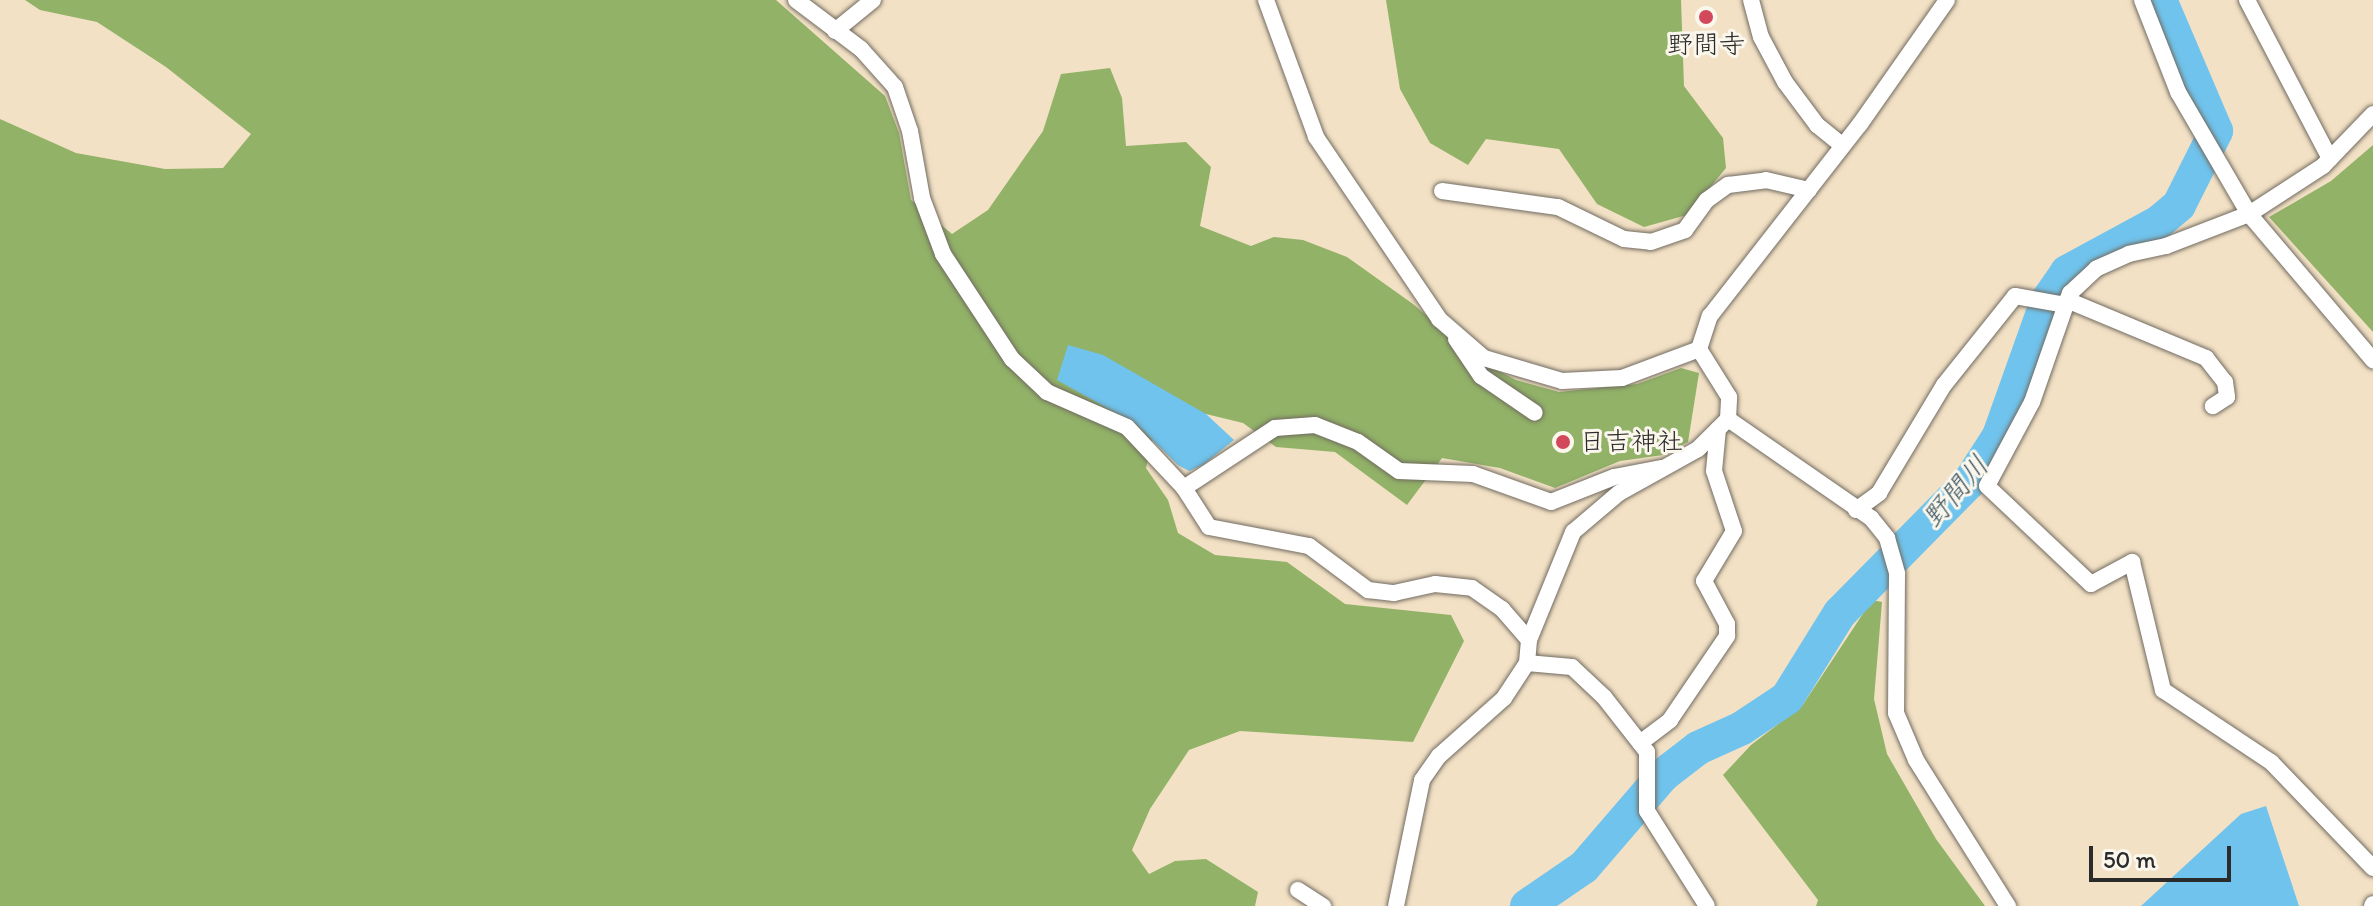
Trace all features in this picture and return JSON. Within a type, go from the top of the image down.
[{"type":"street","points":[[796,0],[861,49],[895,87],[910,131],[922,198],[943,254],[1012,359],[1047,392],[1127,427],[1184,488],[1209,527],[1309,546],[1368,590],[1394,593],[1435,584],[1472,588],[1502,609],[1529,640]]},
{"type":"street","points":[[835,31],[873,0]]},
{"type":"street","points":[[1266,0],[1316,137],[1481,376],[1535,413]]},
{"type":"street","points":[[1751,0],[1761,37],[1785,82],[1817,125],[1843,146]]},
{"type":"street","points":[[1699,349],[1710,316],[1843,146],[1947,0]]},
{"type":"street","points":[[2142,0],[2178,92],[2249,214],[2373,360]]},
{"type":"street","points":[[2247,0],[2330,159]]},
{"type":"street","points":[[2373,114],[2330,159],[2249,214],[2096,269],[2066,303],[2032,402],[1987,486],[2091,584],[2132,562],[2163,690],[2271,762],[2373,868]]},
{"type":"street","points":[[1442,191],[1558,207],[1624,239],[1651,242],[1685,230],[1707,200],[1728,185],[1766,180],[1809,190]]},
{"type":"street","points":[[1856,510],[1879,493],[1909,435],[2015,296],[2066,303],[2206,358],[2225,382],[2227,397],[2213,406]]},
{"type":"street","points":[[1450,328],[1484,358],[1562,381],[1622,378],[1699,349]]},
{"type":"street","points":[[1640,743],[1670,720],[1727,636],[1727,624],[1704,581],[1734,531],[1714,471],[1729,397],[1699,349]]},
{"type":"street","points":[[1723,424],[1871,518],[1887,538],[1897,574],[1896,713],[1916,760],[2008,906]]},
{"type":"street","points":[[1396,906],[1422,780],[1439,756],[1504,698],[1527,663],[1529,640],[1573,532],[1619,493],[1698,449],[1723,424]]},
{"type":"street","points":[[1184,488],[1275,428],[1315,425],[1358,442],[1399,471],[1473,474],[1551,502],[1614,477],[1662,468]]},
{"type":"street","points":[[1527,663],[1572,667],[1647,752],[1647,811],[1707,906]]},
{"type":"street","points":[[1298,890],[1323,906]]},
{"type":"green space","points":[[25,0],[776,0],[885,96],[899,133],[911,200],[952,234],[988,210],[1043,131],[1061,74],[1110,68],[1122,98],[1126,146],[1186,142],[1211,167],[1200,226],[1251,246],[1274,237],[1303,240],[1347,257],[1413,304],[1481,362],[1516,380],[1559,392],[1637,384],[1681,368],[1699,373],[1688,442],[1663,455],[1620,461],[1555,488],[1500,468],[1442,458],[1407,505],[1335,452],[1276,447],[1243,423],[1206,414],[1155,430],[1146,468],[1168,500],[1178,533],[1215,555],[1287,562],[1345,604],[1451,615],[1464,641],[1413,742],[1240,731],[1189,750],[1150,809],[1132,850],[1149,874],[1175,861],[1206,859],[1258,892],[1255,906],[0,906],[0,119],[76,153],[165,169],[223,168],[251,134],[166,67],[97,22],[40,10]]},
{"type":"green space","points":[[1386,0],[1681,0],[1684,86],[1723,138],[1726,168],[1687,215],[1644,227],[1597,204],[1559,149],[1486,139],[1468,165],[1430,143],[1400,89]]},
{"type":"green space","points":[[2373,145],[2373,332],[2269,217],[2331,181]]},
{"type":"green space","points":[[1872,600],[1882,602],[1874,699],[1887,754],[1936,839],[1985,906],[1816,906],[1818,900],[1723,775],[1751,745],[1802,706]]},
{"type":"water","points":[[1068,345],[1103,355],[1206,414],[1234,440],[1203,465],[1189,471],[1178,465],[1137,425],[1057,380]]},
{"type":"water","points":[[2266,806],[2299,906],[2141,906],[2241,814]]},
{"type":"waterway","name":"野間川","points":[[1527,906],[1584,867],[1663,775],[1698,748],[1742,728],[1787,698],[1840,613],[1970,481],[1999,436],[2047,301],[2067,272],[2159,222],[2179,205],[2216,131],[2160,0]]},
{"type":"place","name":"野間寺","points":[[1706,17]]},
{"type":"place","name":"日吉神社","points":[[1563,442]]}]
